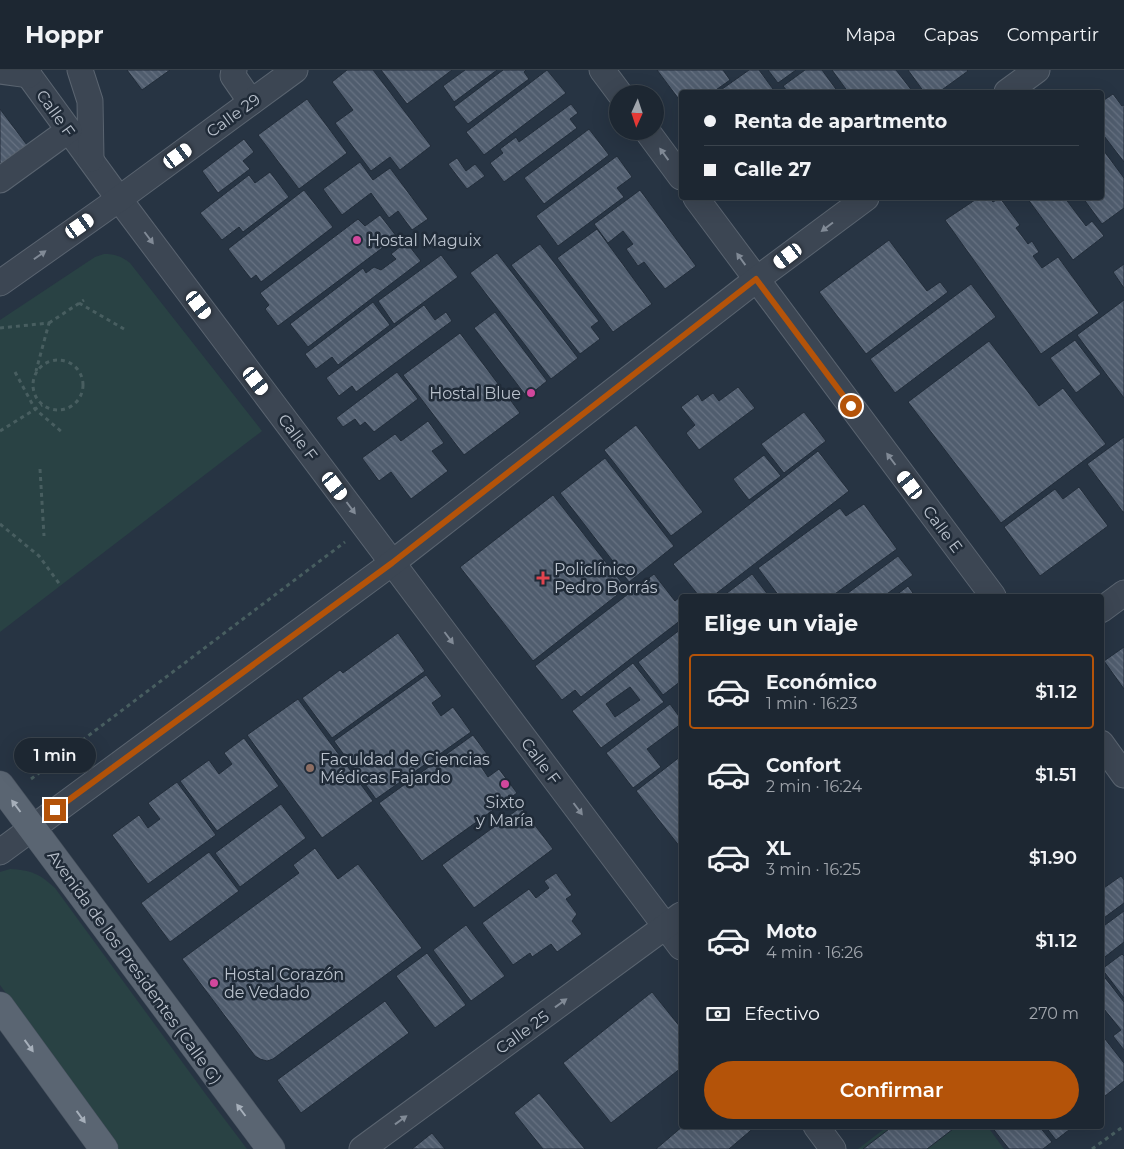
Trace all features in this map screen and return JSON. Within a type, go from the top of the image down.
[{"type":"main road","name":"Avenida de los Presidentes (Calle G)","points":[[0,785],[271,1149]]},
{"type":"main road","points":[[0,1006],[104,1149]]},
{"type":"street","points":[[80,70],[90,101],[90,159]]},
{"type":"street","points":[[234,70],[233,76],[251,102]]},
{"type":"street","name":"Calle 29","points":[[0,283],[119,199],[295,70]]},
{"type":"street","points":[[602,70],[613,85]]},
{"type":"street","points":[[1010,90],[1037,70]]},
{"type":"street","points":[[0,71],[27,72]]},
{"type":"street","name":"Calle F","points":[[27,72],[119,199],[392,563],[674,921],[679,940]]},
{"type":"street","points":[[0,180],[69,130]]},
{"type":"street","points":[[654,140],[679,174]]},
{"type":"street","name":"Calle E","points":[[697,200],[992,594]]},
{"type":"street","points":[[0,852],[392,563],[756,279],[863,200]]},
{"type":"street","points":[[1104,608],[1124,592]]},
{"type":"street","points":[[1104,747],[1124,775]]},
{"type":"street","name":"Calle 25","points":[[362,1149],[674,921]]},
{"type":"street","points":[[818,1129],[833,1149]]},
{"type":"path","points":[[0,328],[50,323],[84,300]]},
{"type":"path","points":[[79,303],[124,329]]},
{"type":"path","points":[[36,373],[47,362],[62,360],[76,367],[83,380],[81,396],[71,407],[56,411],[42,405],[36,398],[33,390],[33,381],[50,323]]},
{"type":"path","points":[[15,372],[35,409],[63,434]]},
{"type":"path","points":[[0,431],[42,405]]},
{"type":"path","points":[[40,469],[44,536]]},
{"type":"path","points":[[0,524],[39,556],[60,586]]},
{"type":"path","points":[[31,779],[366,527]]},
{"type":"path","points":[[1092,1149],[1124,1126]]},
{"type":"green space","points":[[104,254],[118,256],[130,263],[262,431],[0,632],[0,320],[95,257]]},
{"type":"green space","points":[[10,869],[24,870],[35,874],[45,879],[55,888],[247,1149],[119,1149],[0,985],[0,872]]},
{"type":"green space","points":[[884,1129],[989,1129],[1004,1149],[858,1149]]},
{"type":"building","points":[[127,70],[170,70],[142,90]]},
{"type":"building","points":[[347,70],[373,70],[431,146],[400,170],[390,157],[371,171],[335,123],[353,110],[332,82]]},
{"type":"building","points":[[381,70],[452,70],[407,104]]},
{"type":"building","points":[[465,70],[497,70],[454,102],[443,86]]},
{"type":"building","points":[[503,70],[526,70],[524,72],[529,79],[468,124],[454,107]]},
{"type":"building","points":[[547,70],[566,93],[484,155],[466,132]]},
{"type":"building","points":[[657,70],[723,70],[730,80],[716,90],[679,90],[679,99]]},
{"type":"building","points":[[749,70],[759,70],[773,89],[771,90],[721,90]]},
{"type":"building","points":[[768,70],[796,70],[778,83]]},
{"type":"building","points":[[805,70],[822,70],[837,90],[786,90],[783,86]]},
{"type":"building","points":[[832,70],[896,70],[911,90],[847,90]]},
{"type":"building","points":[[908,70],[968,71],[942,90],[923,90]]},
{"type":"building","points":[[1113,94],[1122,106],[1124,105],[1124,162],[1104,136],[1104,100]]},
{"type":"building","points":[[307,99],[347,153],[299,189],[258,135]]},
{"type":"building","points":[[571,104],[578,113],[570,119],[577,128],[504,182],[490,163],[503,153],[500,149],[516,137],[519,142]]},
{"type":"building","points":[[0,109],[30,149],[0,170]]},
{"type":"building","points":[[589,129],[609,155],[544,204],[524,178]]},
{"type":"building","points":[[244,139],[254,152],[243,161],[250,169],[218,193],[202,171]]},
{"type":"building","points":[[1104,151],[1124,178],[1124,208],[1102,224],[1084,200],[1104,200]]},
{"type":"building","points":[[617,156],[632,177],[617,188],[624,197],[558,246],[536,216]]},
{"type":"building","points":[[457,158],[466,171],[475,164],[485,176],[467,189],[448,164]]},
{"type":"building","points":[[360,162],[373,180],[390,168],[428,219],[412,230],[398,211],[389,218],[371,193],[342,215],[323,189]]},
{"type":"building","points":[[270,172],[289,197],[243,232],[239,227],[222,240],[200,213],[249,175],[255,183]]},
{"type":"building","points":[[304,190],[333,227],[261,282],[256,275],[251,279],[228,249]]},
{"type":"building","points":[[640,190],[696,266],[665,289],[644,262],[638,266],[626,249],[633,244],[623,231],[608,243],[594,224]]},
{"type":"building","points":[[975,200],[991,200],[993,202],[1001,200],[1020,225],[1016,228],[1028,244],[1032,241],[1039,252],[1033,256],[1042,268],[1058,257],[1099,313],[1041,354],[945,220]]},
{"type":"building","points":[[1028,200],[1066,200],[1086,226],[1092,221],[1104,236],[1073,260]]},
{"type":"building","points":[[380,215],[397,237],[278,326],[265,309],[269,305],[260,293],[358,219],[365,226]]},
{"type":"building","points":[[597,229],[652,304],[613,332],[557,258]]},
{"type":"building","points":[[889,240],[927,291],[940,282],[948,292],[866,354],[819,292]]},
{"type":"building","points":[[406,242],[421,261],[308,347],[290,324],[363,268],[366,273],[374,267],[381,270],[396,259],[391,254]]},
{"type":"building","points":[[540,244],[599,321],[591,327],[600,339],[580,354],[511,265]]},
{"type":"building","points":[[497,253],[578,358],[551,379],[470,273]]},
{"type":"building","points":[[441,255],[458,277],[394,324],[378,301]]},
{"type":"building","points":[[1124,264],[1124,288],[1113,272]]},
{"type":"building","points":[[971,284],[996,317],[895,393],[870,359]]},
{"type":"building","points":[[1124,300],[1124,398],[1077,335]]},
{"type":"building","points":[[373,302],[390,325],[338,365],[332,357],[316,369],[305,354]]},
{"type":"building","points":[[424,305],[435,320],[446,312],[452,321],[356,392],[352,386],[339,396],[326,378]]},
{"type":"building","points":[[495,312],[547,381],[527,397],[474,328]]},
{"type":"building","points":[[460,333],[520,413],[464,455],[403,375]]},
{"type":"building","points":[[1075,340],[1101,374],[1076,393],[1050,358]]},
{"type":"building","points":[[989,341],[1039,406],[1063,388],[1106,444],[1001,523],[908,402]]},
{"type":"building","points":[[397,372],[418,399],[374,432],[365,422],[360,426],[355,419],[343,427],[336,418]]},
{"type":"building","points":[[738,387],[755,408],[699,450],[686,433],[695,425],[681,407],[698,394],[702,401],[713,393],[719,401]]},
{"type":"building","points":[[804,412],[826,441],[784,473],[761,444]]},
{"type":"building","points":[[428,421],[444,443],[432,451],[448,471],[411,499],[391,472],[379,481],[362,458],[395,434],[401,441]]},
{"type":"building","points":[[636,425],[703,512],[671,536],[604,450]]},
{"type":"building","points":[[1124,437],[1124,512],[1123,512],[1087,464]]},
{"type":"building","points":[[818,451],[849,491],[716,594],[697,594],[673,564]]},
{"type":"building","points":[[764,455],[781,476],[749,500],[733,479]]},
{"type":"building","points":[[605,458],[674,546],[629,582],[560,493]]},
{"type":"building","points":[[1079,487],[1108,526],[1040,576],[1004,527],[1055,489],[1063,499]]},
{"type":"building","name":"Policlínico Pedro Borrás","points":[[553,495],[626,588],[533,661],[460,567]]},
{"type":"building","points":[[864,504],[897,549],[835,594],[778,594],[758,568],[840,508],[846,516]]},
{"type":"building","points":[[898,556],[913,575],[887,594],[847,594]]},
{"type":"building","points":[[654,574],[675,601],[679,598],[679,622],[581,697],[575,690],[562,700],[535,666]]},
{"type":"building","points":[[752,574],[767,594],[726,594]]},
{"type":"building","points":[[908,586],[914,594],[898,594]]},
{"type":"building","points":[[679,631],[679,683],[663,695],[638,662]]},
{"type":"building","points":[[398,633],[425,671],[332,738],[302,698],[340,670],[343,673]]},
{"type":"building","points":[[1124,647],[1124,689],[1104,661]]},
{"type":"building","points":[[633,663],[664,702],[601,748],[572,711]],"holes":[[[630,687],[640,700],[615,717],[606,704]]]},
{"type":"building","points":[[426,675],[442,696],[432,703],[441,716],[453,707],[471,732],[376,799],[334,741]]},
{"type":"building","name":"Faculdad de Ciencias Médicas Fajardo","points":[[298,699],[373,801],[322,838],[247,735]]},
{"type":"building","points":[[670,704],[679,716],[679,725],[647,749],[661,767],[633,788],[606,753]]},
{"type":"building","points":[[473,735],[490,758],[480,765],[488,777],[499,769],[517,793],[422,861],[379,803]]},
{"type":"building","points":[[244,738],[279,786],[217,831],[180,781],[209,760],[219,774],[232,764],[224,753]]},
{"type":"building","points":[[679,758],[679,846],[636,791]]},
{"type":"building","points":[[177,782],[216,835],[148,884],[112,835],[139,815],[148,828],[160,819],[148,803]]},
{"type":"building","points":[[281,804],[306,838],[240,887],[215,853]]},
{"type":"building","points":[[521,807],[553,849],[474,908],[442,865]]},
{"type":"building","points":[[315,848],[338,879],[358,864],[422,948],[273,1059],[267,1061],[255,1056],[182,959],[299,873],[293,865]]},
{"type":"building","points":[[209,852],[239,891],[170,942],[141,903]]},
{"type":"building","points":[[556,873],[572,895],[566,899],[577,914],[572,921],[582,934],[557,952],[551,944],[532,957],[530,953],[513,965],[482,923],[529,889],[536,898],[549,888],[544,881]]},
{"type":"building","points":[[1121,876],[1124,880],[1124,903],[1104,918],[1104,888]]},
{"type":"building","points":[[1124,911],[1124,942],[1104,958],[1104,926]]},
{"type":"building","points":[[466,925],[505,976],[471,1001],[433,950]]},
{"type":"building","points":[[427,953],[466,1005],[435,1028],[396,976]]},
{"type":"building","points":[[1122,954],[1124,956],[1124,998],[1104,972],[1104,968]]},
{"type":"building","points":[[1104,977],[1124,1002],[1124,1050],[1113,1036],[1121,1030],[1104,1009]]},
{"type":"building","points":[[652,992],[679,1026],[679,1070],[611,1123],[563,1063]]},
{"type":"building","points":[[385,1001],[409,1033],[301,1113],[277,1080]]},
{"type":"building","points":[[1104,1038],[1124,1063],[1124,1081],[1105,1096]]},
{"type":"building","points":[[539,1093],[585,1149],[543,1149],[514,1113]]},
{"type":"building","points":[[679,1129],[752,1129],[729,1149],[656,1149]]},
{"type":"building","points":[[889,1129],[953,1129],[927,1149],[863,1149]]},
{"type":"building","points":[[993,1129],[1041,1129],[1052,1142],[1043,1149],[1009,1149]]},
{"type":"building","points":[[1047,1129],[1070,1129],[1056,1140]]},
{"type":"building","points":[[432,1133],[445,1149],[412,1149]]},
{"type":"place","name":"Hostal Maguix","points":[[357,240]]},
{"type":"place","name":"Hostal Blue","points":[[531,393]]},
{"type":"place","name":"Policlínico Pedro Borrás","points":[[543,578]]},
{"type":"place","name":"Faculdad de Ciencias Médicas Fajardo","points":[[310,768]]},
{"type":"place","name":"Sixto y María","points":[[505,784]]},
{"type":"place","name":"Hostal Corazón de Vedado","points":[[214,983]]},
{"type":"route","points":[[55,810],[392,563],[756,279],[851,406]]}]
